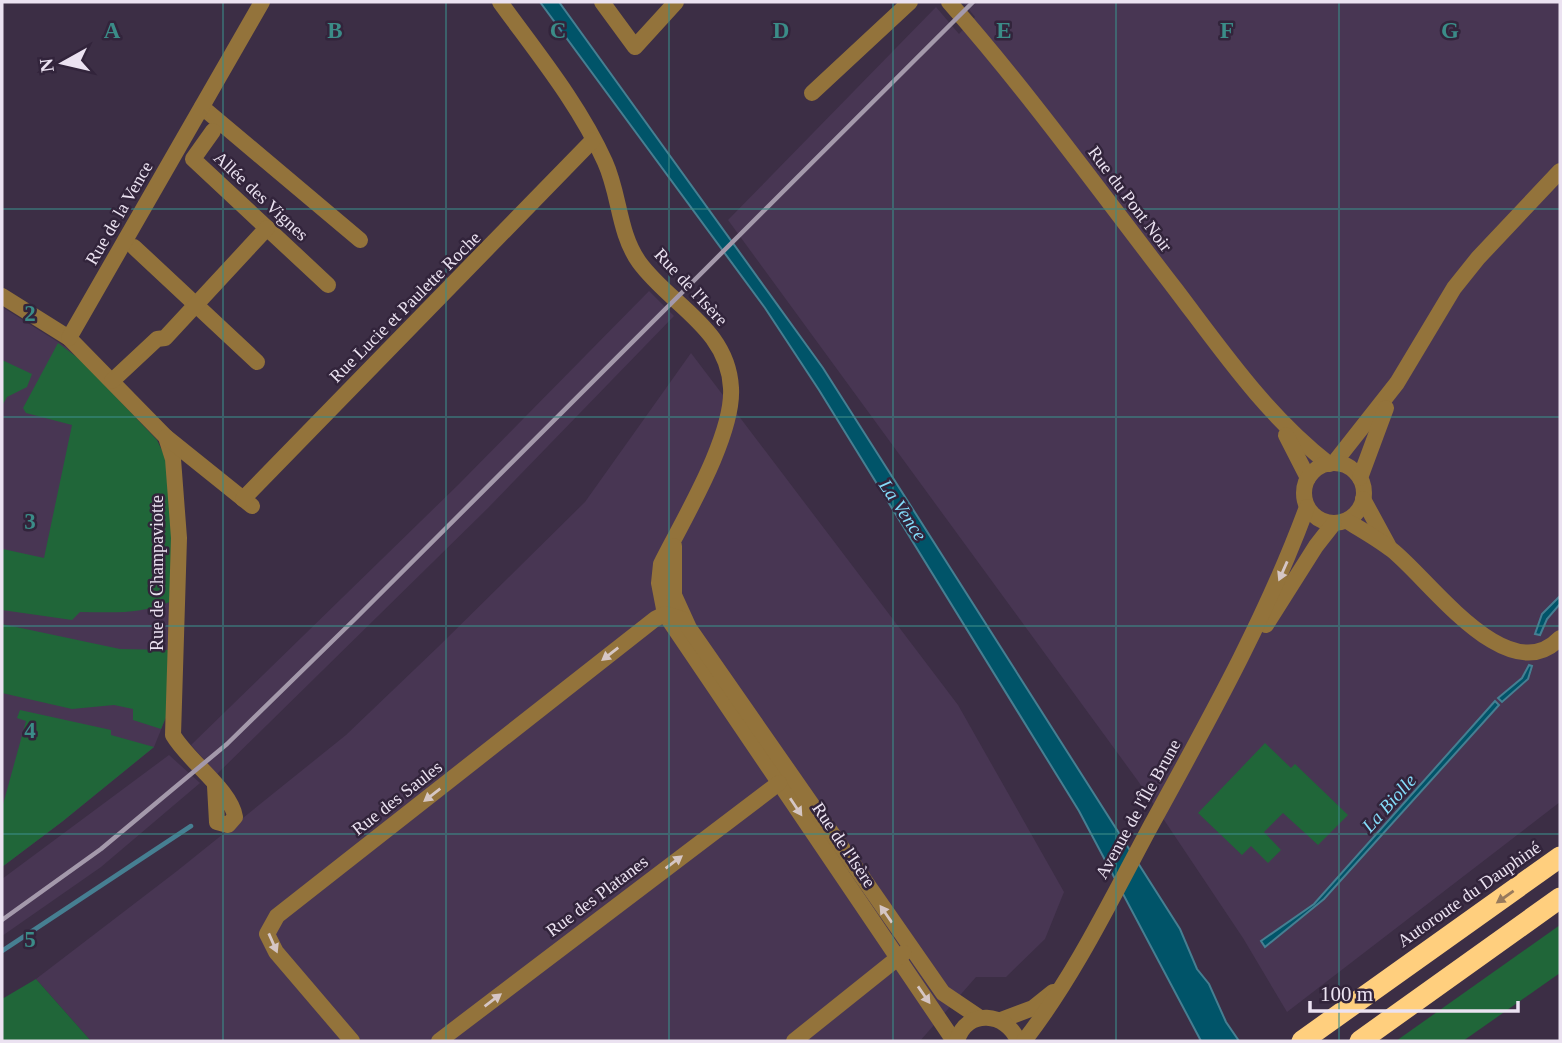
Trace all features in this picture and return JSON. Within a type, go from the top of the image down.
[{"type":"highway","name":"Autoroute du Dauphiné","points":[[1302,1041],[1560,857]]},
{"type":"highway","points":[[1360,1041],[1560,898]]},
{"type":"street","name":"Rue de la Vence","points":[[69,338],[262,2]]},
{"type":"street","name":"Rue de l'Isère","points":[[500,2],[562,87],[593,140],[613,181],[628,244],[640,264],[702,323],[719,346],[731,387],[726,430],[661,565],[659,583],[665,614],[779,783],[904,953],[943,993],[980,1018]]},
{"type":"street","points":[[602,2],[635,47],[676,2]]},
{"type":"street","points":[[812,93],[910,2]]},
{"type":"street","name":"Rue du Pont Noir","points":[[949,2],[1017,82],[1278,420],[1308,478]]},
{"type":"street","points":[[202,107],[360,240]]},
{"type":"street","name":"Allée des Vignes","points":[[213,131],[193,159],[328,285]]},
{"type":"street","name":"Rue Lucie et Paulette Roche","points":[[166,437],[247,503],[593,140]]},
{"type":"street","points":[[1392,550],[1363,499],[1360,478],[1376,429],[1397,383],[1454,288],[1478,258],[1560,171]]},
{"type":"street","points":[[112,381],[157,339],[165,338],[267,228]]},
{"type":"street","points":[[134,247],[257,362]]},
{"type":"street","points":[[2,296],[69,338],[166,437]]},
{"type":"street","points":[[1397,383],[1332,463],[1316,469],[1308,478],[1304,494],[1307,508],[1318,519],[1341,522],[1392,550],[1476,631],[1502,648],[1514,652],[1537,649],[1560,638]]},
{"type":"street","name":"Rue du Pont Noir","points":[[1278,420],[1332,463]]},
{"type":"street","name":"Rue de Champaviotte","points":[[166,437],[173,459],[179,538],[173,735],[184,754],[215,786]]},
{"type":"street","points":[[1332,463],[1348,467],[1360,478]]},
{"type":"street","points":[[1341,522],[1355,515],[1363,499]]},
{"type":"street","name":"Avenue de l'Île Brune","points":[[1024,1041],[1044,1015],[1116,892],[1247,649],[1287,563],[1307,508]]},
{"type":"street","name":"Avenue de l'Île Brune","points":[[1247,649],[1271,619],[1316,546],[1341,522]]},
{"type":"street","name":"Rue de l'Isère","points":[[674,538],[674,595],[684,620],[904,953],[956,1041]]},
{"type":"street","points":[[665,614],[684,620]]},
{"type":"street","name":"Rue des Saules","points":[[352,1041],[275,952],[267,934],[278,916],[665,614]]},
{"type":"street","name":"Rue des Platanes","points":[[439,1041],[779,783]]},
{"type":"street","points":[[794,1041],[904,953]]},
{"type":"street","name":"Avenue de l'Île Brune","points":[[1001,1020],[1033,1008],[1060,987]]},
{"type":"street","points":[[956,1041],[963,1028],[980,1018],[1001,1020],[1014,1032],[1018,1041]]},
{"type":"shaded area","points":[[963,2],[1560,2],[1560,802],[1287,1012],[1243,938],[1138,781],[728,220],[936,7],[959,34],[975,17]]},
{"type":"shaded area","points":[[649,291],[674,316],[488,508],[217,774],[191,745],[459,484]]},
{"type":"shaded area","points":[[2,307],[66,347],[157,440],[170,484],[169,710],[154,747],[2,867]]},
{"type":"shaded area","points":[[691,353],[958,705],[1064,892],[1045,939],[1006,977],[976,977],[920,1041],[91,1041],[36,979],[177,871],[346,735],[585,502]]},
{"type":"shaded area","points":[[169,755],[200,783],[101,867],[2,936],[2,879]]},
{"type":"green space","points":[[58,343],[82,361],[157,440],[166,459],[172,514],[172,601],[138,611],[80,612],[72,620],[2,610],[3,549],[44,558],[72,425],[26,413],[23,408]]},
{"type":"green space","points":[[2,360],[32,374],[27,387],[7,397],[2,406]]},
{"type":"green space","points":[[2,624],[120,649],[168,650],[169,710],[161,729],[133,720],[133,709],[114,705],[72,709],[2,693]]},
{"type":"green space","points":[[20,710],[111,730],[111,735],[154,747],[2,867],[2,808],[26,721],[17,718]]},
{"type":"green space","points":[[1265,743],[1291,768],[1295,764],[1348,815],[1318,845],[1283,813],[1264,832],[1281,850],[1268,863],[1251,846],[1242,855],[1198,813]]},
{"type":"green space","points":[[1560,925],[1560,973],[1463,1041],[1396,1041]]},
{"type":"green space","points":[[36,979],[91,1041],[2,1041],[2,999]]},
{"type":"water","name":"La Vence","points":[[540,2],[559,2],[823,368],[1180,929],[1197,969],[1209,984],[1226,1022],[1239,1041],[1201,1041],[1079,811],[819,390],[765,308]]},
{"type":"water","points":[[1560,596],[1560,604],[1547,619],[1540,635],[1535,634],[1542,614]]},
{"type":"water","points":[[1529,665],[1532,666],[1528,679],[1502,702],[1498,698],[1522,678]]},
{"type":"water","points":[[1495,701],[1499,705],[1324,899],[1265,947],[1261,941],[1314,904]]},
{"type":"waterway","points":[[2,951],[191,826]]},
{"type":"railway","points":[[2,920],[101,849],[227,744],[973,2]]},
{"type":"water label","name":"La Biolle","points":[[1389,803]]}]
